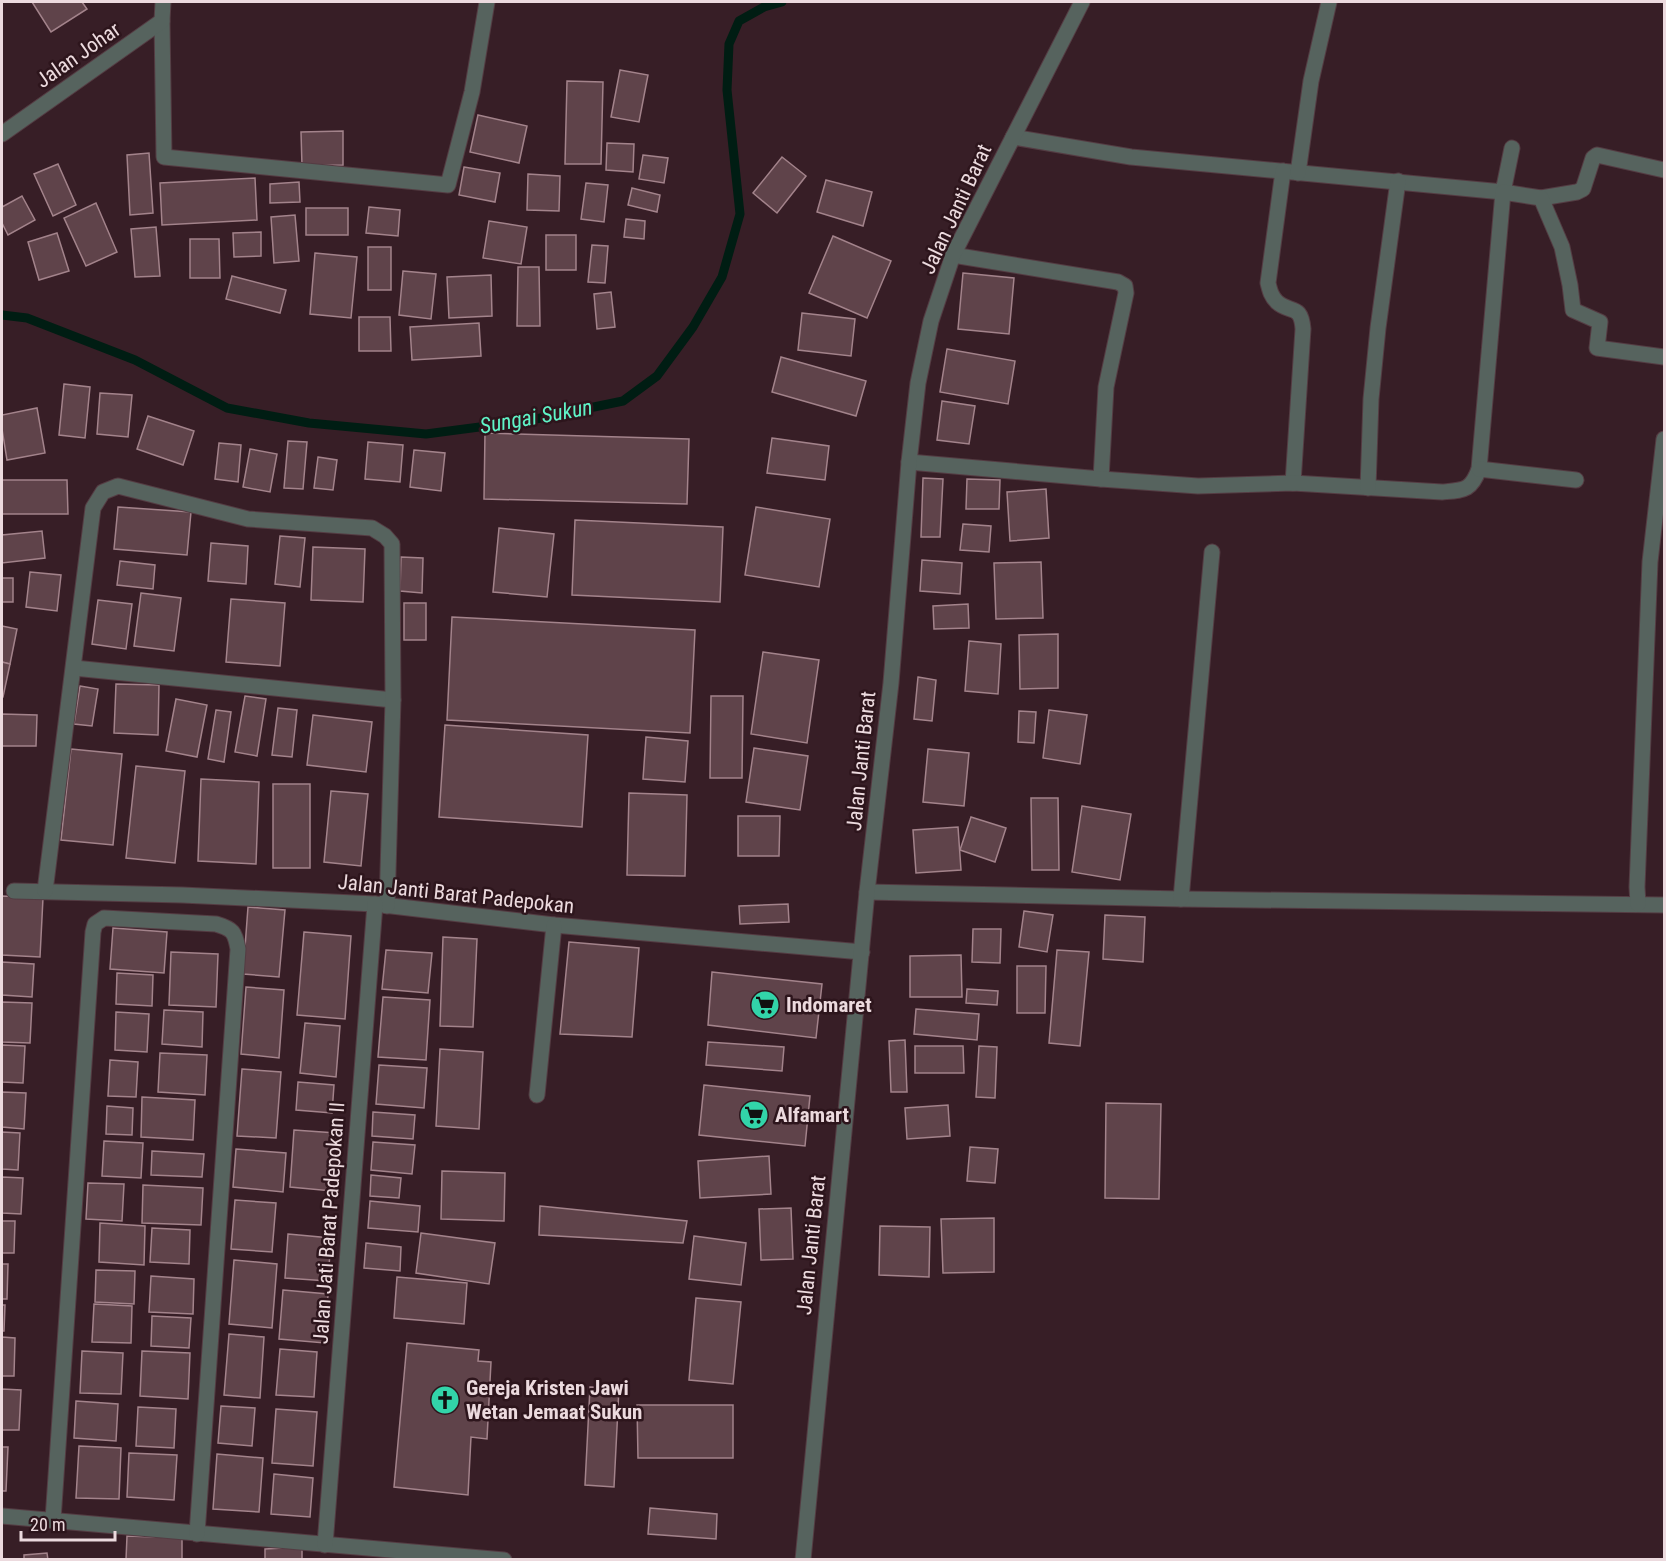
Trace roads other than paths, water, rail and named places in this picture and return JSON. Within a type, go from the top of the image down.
[{"type":"street","points":[[163,2],[164,157],[448,185],[472,92],[486,2]]},
{"type":"street","name":"Jalan Janti Barat","points":[[803,1560],[867,892],[891,683],[909,462],[918,383],[931,321],[953,255],[1082,2]]},
{"type":"street","points":[[1298,173],[1311,81],[1329,2]]},
{"type":"street","name":"Jalan Johar","points":[[2,134],[162,21]]},
{"type":"street","points":[[1013,137],[1131,157],[1398,181],[1541,198],[1577,192],[1582,189],[1593,158],[1597,155],[1665,170]]},
{"type":"street","points":[[909,462],[1198,486],[1293,483],[1442,492],[1463,490],[1474,483],[1479,469],[1503,192],[1512,148]]},
{"type":"street","points":[[1283,171],[1268,283],[1270,294],[1278,303],[1295,310],[1302,319],[1293,483]]},
{"type":"street","points":[[1368,488],[1371,399],[1398,181]]},
{"type":"street","points":[[1541,198],[1562,247],[1573,310],[1599,322],[1597,348],[1665,357]]},
{"type":"street","points":[[953,255],[1063,272],[1118,282],[1125,286],[1126,293],[1106,387],[1101,479]]},
{"type":"street","points":[[1638,904],[1636,887],[1665,439]]},
{"type":"street","points":[[1479,469],[1576,480]]},
{"type":"street","name":"Jalan Jati Barat Padepokan II","points":[[45,891],[93,508],[103,492],[118,486],[248,519],[372,528],[385,536],[392,544],[393,555],[393,700],[381,905],[325,1545]]},
{"type":"street","points":[[1181,899],[1212,552]]},
{"type":"street","points":[[74,668],[393,700]]},
{"type":"street","name":"Jalan Janti Barat Padepokan","points":[[14,891],[182,895],[381,905],[554,925],[862,952]]},
{"type":"street","points":[[867,892],[1181,899],[1665,905]]},
{"type":"street","points":[[53,1520],[95,924],[104,918],[216,924],[229,928],[236,935],[237,949],[197,1534]]},
{"type":"street","points":[[537,1095],[554,925]]},
{"type":"street","points":[[2,1516],[504,1560]]},
{"type":"waterway","name":"Sungai Sukun","points":[[2,315],[27,318],[135,360],[227,408],[309,423],[426,434],[526,421],[623,401],[657,376],[693,327],[722,277],[740,214],[727,90],[729,44],[739,21],[764,7],[782,2]]},
{"type":"place","name":"Indomaret","points":[[765,1005]]},
{"type":"place","name":"Alfamart","points":[[754,1115]]},
{"type":"place","name":"Gereja Kristen Jawi Wetan Jemaat Sukun","points":[[445,1400]]}]
